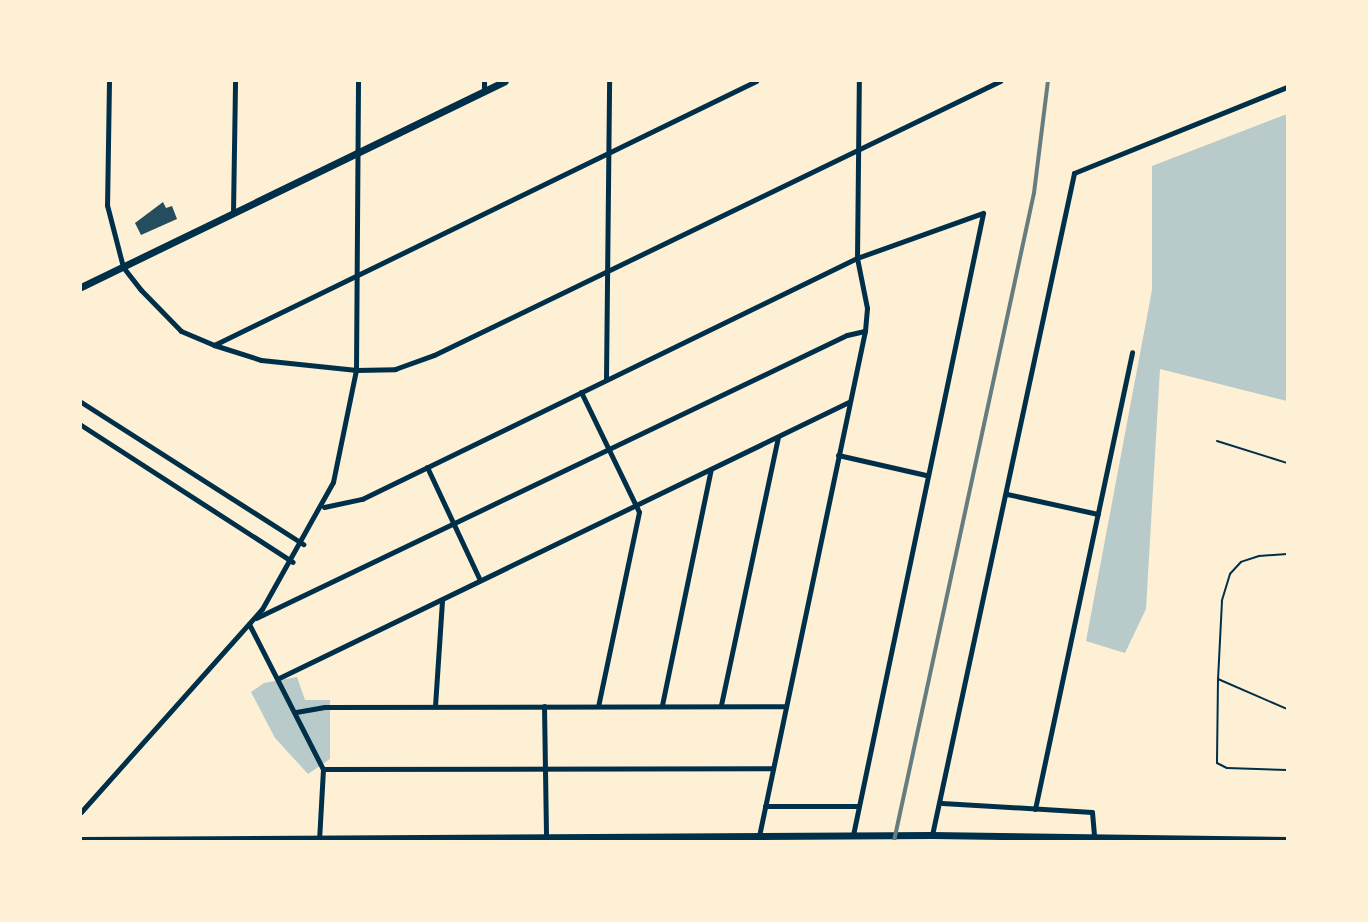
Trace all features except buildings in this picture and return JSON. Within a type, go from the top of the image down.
[{"type":"street","points":[[109,81],[107,205],[123,267],[181,331],[214,345],[261,360],[356,370],[395,369],[434,356],[1000,81]]},
{"type":"street","points":[[233,212],[235,81]]},
{"type":"street","points":[[81,812],[251,621],[293,562],[324,507],[344,446],[356,370],[358,81]]},
{"type":"street","points":[[484,81],[484,91]]},
{"type":"street","points":[[81,288],[505,81]]},
{"type":"street","points":[[606,379],[609,81]]},
{"type":"street","points":[[214,345],[756,81]]},
{"type":"street","points":[[759,836],[865,331],[867,308],[857,258],[859,81]]},
{"type":"street","points":[[932,835],[942,804],[1074,173],[1287,87]]},
{"type":"street","points":[[324,507],[362,499],[857,258],[983,213],[926,475],[853,836]]},
{"type":"street","points":[[251,621],[607,449],[865,331]]},
{"type":"street","points":[[1035,809],[1132,352]]},
{"type":"street","points":[[581,392],[639,512],[598,706]]},
{"type":"street","points":[[81,402],[303,544]]},
{"type":"street","points":[[279,678],[849,402]]},
{"type":"street","points":[[81,425],[293,562]]},
{"type":"street","points":[[721,705],[778,437]]},
{"type":"street","points":[[838,455],[926,475]]},
{"type":"street","points":[[428,467],[480,580]]},
{"type":"street","points":[[662,705],[711,469]]},
{"type":"street","points":[[1007,494],[1098,514]]},
{"type":"street","points":[[435,706],[442,600]]},
{"type":"street","points":[[251,621],[323,769],[319,838]]},
{"type":"street","points":[[296,712],[435,706],[786,706]]},
{"type":"street","points":[[544,706],[546,836]]},
{"type":"street","points":[[323,769],[773,768]]},
{"type":"street","points":[[942,804],[1092,812],[1094,836]]},
{"type":"street","points":[[765,806],[858,806]]},
{"type":"street","points":[[81,840],[932,835],[1287,840]]},
{"type":"lane","points":[[1217,441],[1287,463]]},
{"type":"lane","points":[[1287,554],[1259,556],[1241,562],[1230,574],[1222,601],[1217,763],[1227,768],[1287,770]]},
{"type":"lane","points":[[1218,679],[1287,710]]},
{"type":"shaded area","points":[[1287,114],[1287,401],[1160,369],[1146,609],[1125,653],[1086,641],[1152,290],[1152,166]]},
{"type":"shaded area","points":[[297,677],[305,700],[330,700],[330,759],[308,774],[275,738],[251,692],[264,683]]},
{"type":"railway","points":[[894,841],[1034,193],[1048,81]]}]
